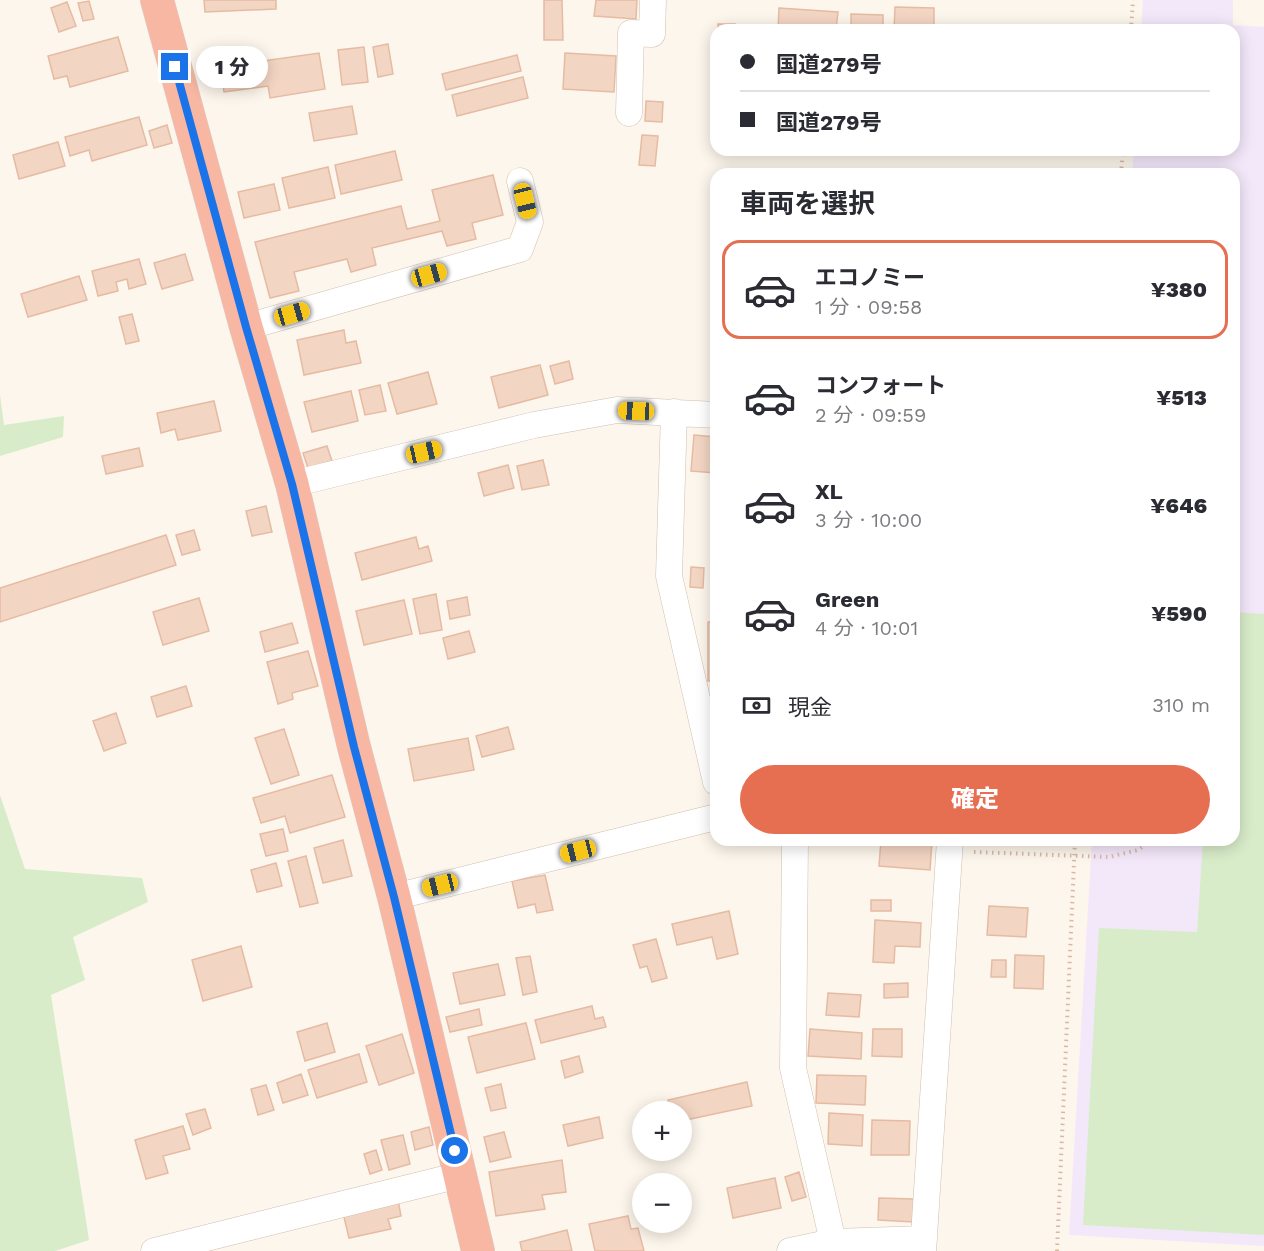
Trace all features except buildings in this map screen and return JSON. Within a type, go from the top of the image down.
[{"type":"highway","points":[[156,0],[246,327],[292,484],[478,1251]]},
{"type":"street","points":[[628,113],[631,33],[652,34],[653,0]]},
{"type":"street","points":[[246,327],[520,249],[530,222],[520,181]]},
{"type":"street","points":[[292,484],[534,425],[617,410],[710,415]]},
{"type":"street","points":[[674,412],[669,576],[710,756]]},
{"type":"street","points":[[394,897],[710,818]]},
{"type":"street","points":[[795,846],[793,1068],[833,1242]]},
{"type":"street","points":[[790,1251],[833,1242],[924,1245],[949,846]]},
{"type":"street","points":[[154,1251],[460,1175]]},
{"type":"path","points":[[1131,24],[1133,0]]},
{"type":"path","points":[[949,846],[1109,857],[1138,850],[1144,846]]},
{"type":"path","points":[[1057,1251],[1075,846]]},
{"type":"shaded area","points":[[1143,0],[1233,0],[1233,24],[1141,24]]},
{"type":"shaded area","points":[[1240,25],[1264,27],[1264,1246],[1069,1235],[1092,846],[1240,846],[1240,168],[1132,168],[1134,156],[1240,156]]},
{"type":"green space","points":[[0,395],[4,425],[64,416],[63,437],[0,456]]},
{"type":"green space","points":[[1240,612],[1264,614],[1264,1235],[1083,1225],[1099,928],[1197,932],[1203,846],[1240,846]]},
{"type":"green space","points":[[0,795],[25,869],[142,878],[148,902],[73,937],[85,980],[51,995],[89,1240],[55,1251],[0,1251]]},
{"type":"route","points":[[175,67],[246,327],[292,484],[354,747],[394,897],[455,1151]]}]
